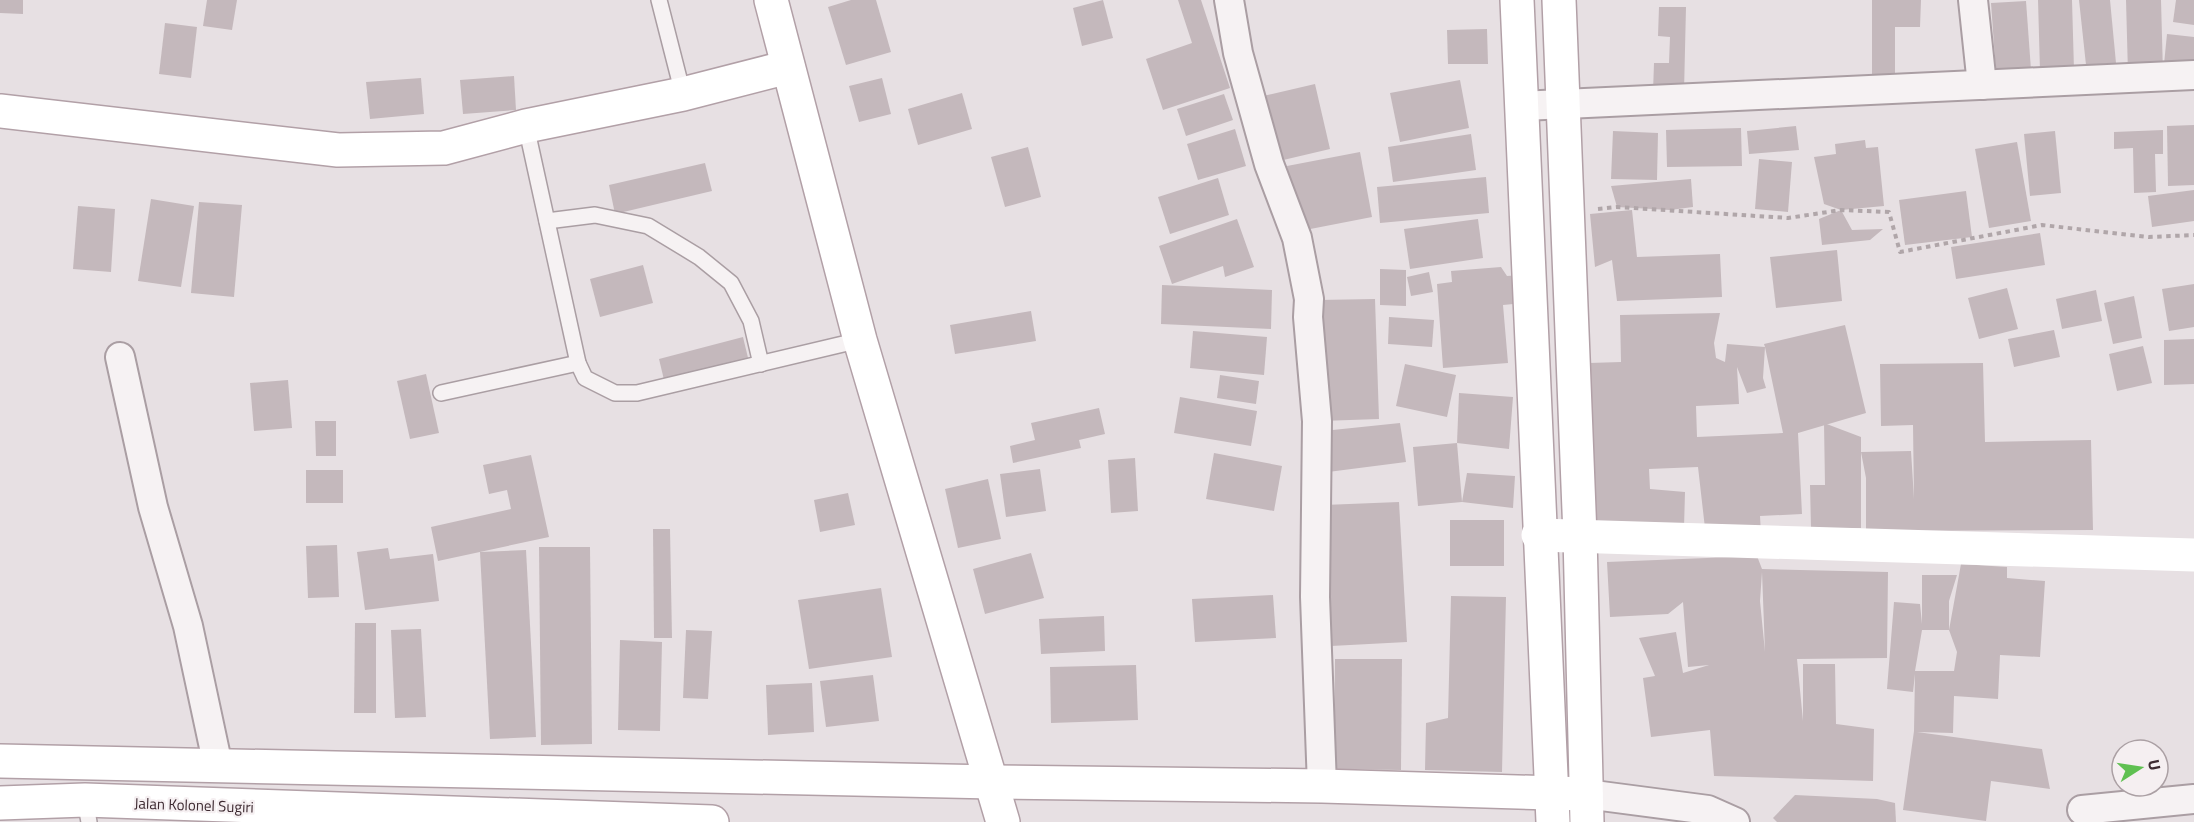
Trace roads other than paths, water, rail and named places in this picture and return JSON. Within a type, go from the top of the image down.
[{"type":"main road","points":[[771,0],[860,340],[1003,822]]},
{"type":"main road","points":[[1517,0],[1538,535],[1553,808]]},
{"type":"main road","points":[[0,761],[218,766],[251,792],[993,782],[1322,786],[1553,808],[1587,808],[1580,536],[1559,0]]},
{"type":"main road","points":[[0,111],[338,150],[444,148],[526,126],[683,94],[788,67]]},
{"type":"main road","points":[[1538,535],[2194,555]]},
{"type":"main road","name":"Jalan Kolonel Sugiri","points":[[0,803],[87,811],[251,792],[712,822]]},
{"type":"street","points":[[1229,0],[1238,53],[1269,164],[1297,238],[1309,299],[1308,317],[1317,421],[1315,597],[1322,786]]},
{"type":"street","points":[[1973,0],[1982,85]]},
{"type":"street","points":[[1521,106],[2194,75]]},
{"type":"street","points":[[120,357],[153,507],[188,626],[218,766]]},
{"type":"street","points":[[2082,810],[2194,799]]},
{"type":"street","points":[[1587,808],[1708,810],[1735,822]]},
{"type":"lane","points":[[659,0],[683,94]]},
{"type":"lane","points":[[526,126],[578,363],[585,378],[615,393],[637,393],[860,340]]},
{"type":"lane","points":[[547,221],[595,215],[648,226],[699,257],[731,283],[751,321],[761,364]]},
{"type":"lane","points":[[441,393],[578,363]]}]
